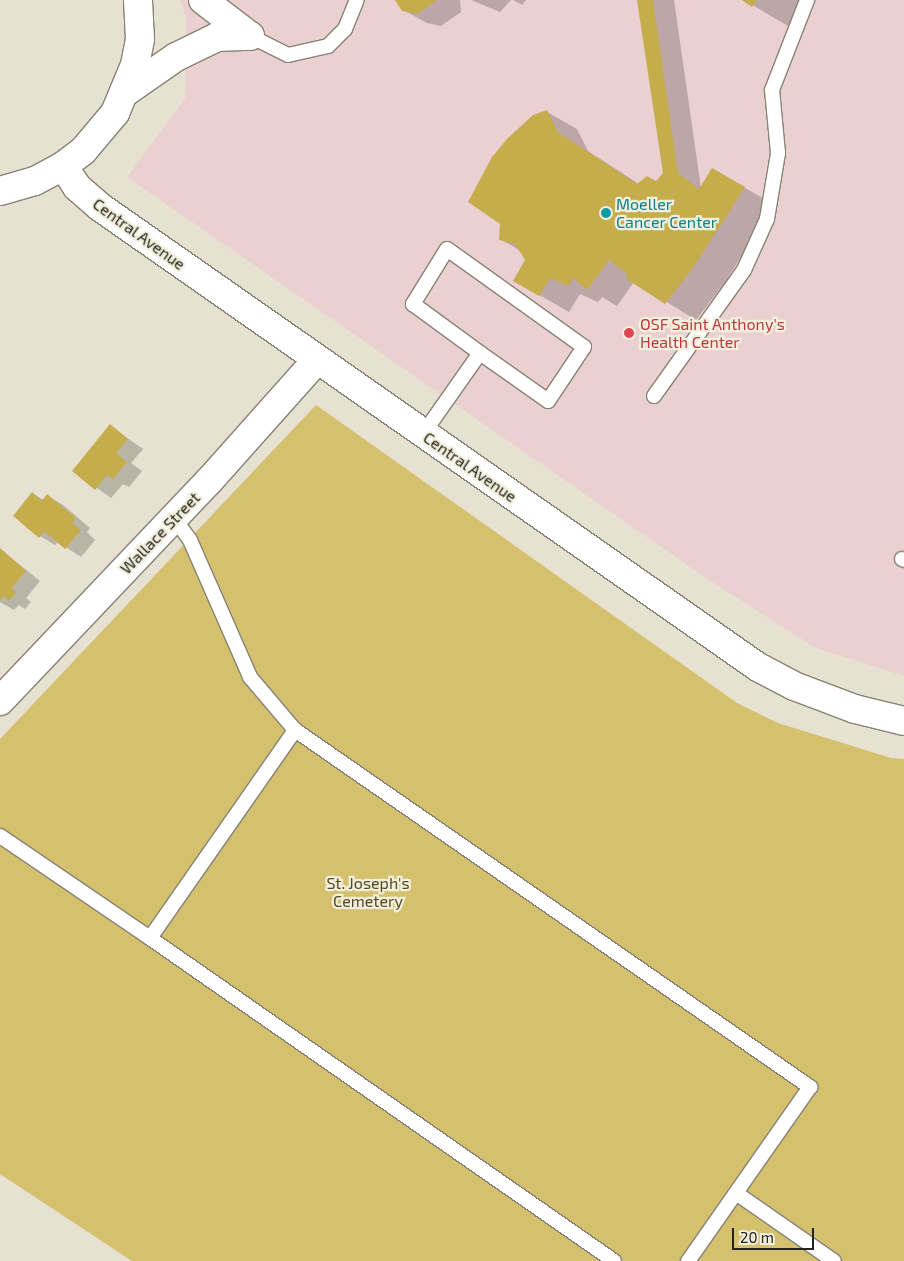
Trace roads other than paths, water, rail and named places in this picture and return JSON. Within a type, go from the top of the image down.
[{"type":"street","points":[[0,191],[35,181],[63,166],[100,133],[127,91],[140,39],[138,0]]},
{"type":"street","points":[[203,0],[250,36]]},
{"type":"street","points":[[127,91],[176,56],[216,37],[250,36]]},
{"type":"street","name":"Central Avenue","points":[[63,166],[77,187],[100,207],[316,361],[758,667],[794,686],[855,709],[904,721]]},
{"type":"street","name":"Wallace Street","points":[[0,701],[174,518],[316,361]]},
{"type":"lane","points":[[250,36],[288,55],[328,46],[345,29],[357,0]]},
{"type":"lane","points":[[654,396],[744,270],[767,219],[778,153],[772,90],[807,0]]},
{"type":"lane","points":[[447,249],[584,347],[548,401],[480,353],[413,304],[447,249]]},
{"type":"lane","points":[[424,434],[480,353]]},
{"type":"lane","points":[[174,518],[190,540],[250,676],[295,730],[810,1087],[688,1261]]},
{"type":"lane","points":[[150,938],[295,730]]},
{"type":"lane","points":[[0,836],[150,938],[614,1261]]},
{"type":"lane","points":[[736,1193],[834,1261]]},
{"type":"place","name":"Moeller Cancer Center","points":[[606,213]]},
{"type":"place","name":"OSF Saint Anthony's Health Center","points":[[629,333]]},
{"type":"park label","name":"St. Joseph's Cemetery","points":[[368,892]]}]
